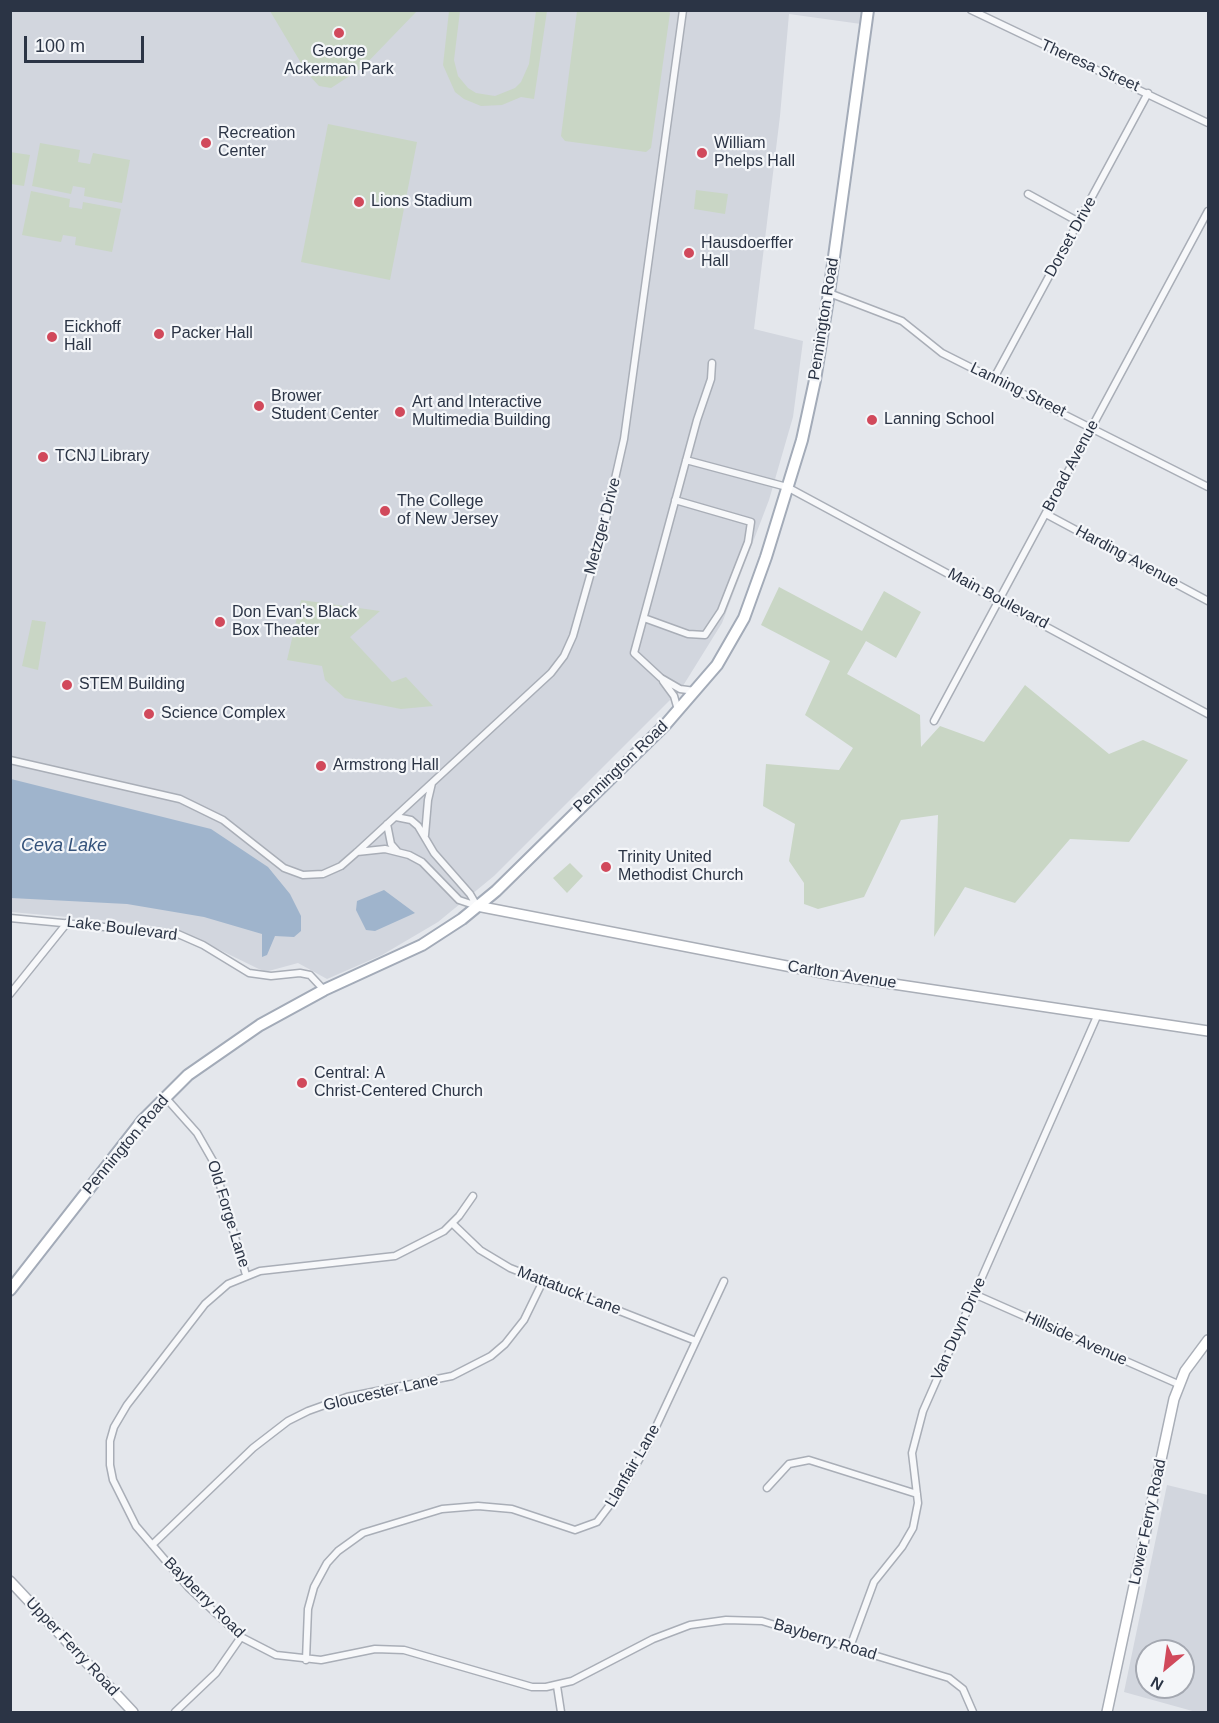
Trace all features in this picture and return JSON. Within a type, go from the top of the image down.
[{"type":"main road","name":"Pennington Road","points":[[10,1290],[123,1144],[188,1075],[235,1040],[324,990],[422,945],[477,906],[678,710],[717,665],[744,618],[798,457],[815,380],[829,293],[868,10]]},
{"type":"street","name":"Metzger Drive","points":[[10,760],[180,799],[223,820],[293,872],[313,876],[333,871],[357,852],[551,673],[564,656],[573,636],[605,523],[624,439],[683,10]]},
{"type":"street","name":"Theresa Street","points":[[971,10],[1209,123]]},
{"type":"street","name":"Dorset Drive","points":[[993,380],[1148,93]]},
{"type":"street","points":[[1028,194],[1079,222]]},
{"type":"street","name":"Broad Avenue","points":[[934,721],[1209,212]]},
{"type":"street","name":"Lanning Street","points":[[829,293],[902,321],[942,353],[993,380],[1093,426],[1209,487]]},
{"type":"street","points":[[678,710],[674,696],[661,678],[634,652],[686,460],[711,379],[712,363]]},
{"type":"street","name":"Main Boulevard","points":[[686,460],[787,487],[1209,714]]},
{"type":"street","points":[[644,618],[688,634],[705,635],[713,625],[729,594],[748,542],[751,522],[675,500]]},
{"type":"street","name":"Harding Avenue","points":[[1046,514],[1209,601]]},
{"type":"street","points":[[661,678],[680,689],[695,692]]},
{"type":"street","points":[[425,836],[432,783]]},
{"type":"street","points":[[396,817],[411,819],[425,836],[434,853],[471,894],[477,906]]},
{"type":"street","points":[[387,825],[391,844],[398,851]]},
{"type":"street","points":[[357,852],[375,849],[398,851],[422,862],[459,900],[477,906]]},
{"type":"street","name":"Carlton Avenue","points":[[477,906],[833,975],[1209,1031]]},
{"type":"street","name":"Lake Boulevard","points":[[10,918],[178,934],[203,945],[249,973],[271,976],[300,973],[310,975],[324,990]]},
{"type":"street","points":[[10,994],[67,923]]},
{"type":"street","name":"Van Duyn Drive","points":[[850,1647],[874,1582],[902,1547],[913,1527],[917,1494],[912,1453],[917,1425],[1098,1014]]},
{"type":"street","name":"Old Forge Lane","points":[[165,1097],[197,1133],[213,1161],[246,1275]]},
{"type":"street","name":"Bayberry Road","points":[[473,1196],[453,1224],[396,1256],[274,1269],[246,1275],[228,1284],[205,1304],[127,1405],[114,1427],[109,1453],[113,1480],[126,1512],[189,1587],[241,1637],[270,1652],[306,1660],[336,1658],[375,1649],[404,1650],[520,1685],[557,1686],[572,1681],[672,1630],[710,1621],[762,1621],[949,1678],[963,1689],[972,1713]]},
{"type":"street","name":"Mattatuck Lane","points":[[453,1224],[467,1239],[495,1260],[696,1341]]},
{"type":"street","name":"Gloucester Lane","points":[[152,1545],[253,1448],[288,1421],[347,1397],[452,1376],[491,1356],[505,1344],[524,1320],[543,1281]]},
{"type":"street","name":"Llanfair Lane","points":[[306,1660],[308,1609],[314,1587],[327,1563],[338,1551],[363,1533],[442,1509],[478,1506],[512,1509],[575,1530],[597,1522],[622,1489],[647,1446],[724,1281]]},
{"type":"street","name":"Hillside Avenue","points":[[974,1294],[1178,1384]]},
{"type":"street","name":"Lower Ferry Road","points":[[1107,1713],[1178,1384],[1193,1357],[1209,1340]]},
{"type":"street","points":[[767,1488],[789,1464],[802,1459],[917,1494]]},
{"type":"street","name":"Upper Ferry Road","points":[[10,1581],[133,1713]]},
{"type":"street","points":[[175,1713],[216,1673],[241,1637]]},
{"type":"street","points":[[557,1686],[561,1713]]},
{"type":"shaded area","name":"The College of New Jersey","points":[[10,11],[862,11],[861,24],[789,14],[780,116],[754,329],[803,341],[793,417],[769,500],[722,623],[681,689],[494,876],[438,922],[382,955],[327,979],[298,963],[265,972],[179,930],[124,922],[11,912]]},
{"type":"shaded area","points":[[1167,1485],[1208,1495],[1208,1712],[1196,1712],[1149,1699],[1195,1699],[1195,1639],[1135,1639]]},
{"type":"shaded area","points":[[1135,1639],[1135,1695],[1124,1692]]},
{"type":"green space","points":[[668,10],[670,13],[651,148],[646,152],[565,141],[561,136],[577,11]]},
{"type":"green space","name":"George Ackerman Park","points":[[270,11],[417,11],[362,68],[331,88],[319,86],[307,73]]},
{"type":"green space","points":[[449,11],[460,11],[454,60],[458,76],[468,88],[476,93],[495,96],[515,88],[521,82],[529,64],[536,11],[547,11],[534,99],[521,97],[502,105],[481,106],[464,99],[455,92],[443,65]]},
{"type":"green space","name":"Lions Stadium","points":[[328,124],[417,142],[390,280],[301,262]]},
{"type":"green space","points":[[40,143],[80,150],[78,162],[90,164],[93,153],[130,160],[122,203],[84,196],[85,188],[73,186],[71,194],[32,186]]},
{"type":"green space","points":[[10,152],[30,155],[24,186],[11,184]]},
{"type":"green space","points":[[696,190],[728,194],[725,214],[694,209]]},
{"type":"green space","points":[[31,191],[70,199],[69,207],[82,209],[83,202],[121,209],[112,252],[75,245],[76,237],[63,235],[61,242],[22,235]]},
{"type":"green space","points":[[779,587],[862,631],[884,591],[921,612],[896,658],[866,641],[847,674],[920,715],[921,747],[940,726],[984,742],[1025,685],[1109,754],[1143,740],[1188,760],[1129,842],[1070,839],[1015,903],[965,887],[934,937],[938,815],[901,820],[864,897],[818,909],[804,904],[804,883],[789,861],[795,824],[763,806],[766,764],[839,770],[853,748],[805,715],[830,661],[761,625]]},
{"type":"green space","points":[[301,600],[380,611],[350,637],[392,682],[406,677],[433,706],[401,709],[345,698],[325,680],[322,666],[287,660]]},
{"type":"green space","points":[[32,620],[46,622],[38,670],[22,666]]},
{"type":"green space","points":[[570,863],[583,876],[567,893],[553,878]]},
{"type":"water","name":"Ceva Lake","points":[[11,779],[211,829],[268,867],[290,894],[301,916],[301,931],[294,937],[275,936],[267,955],[262,957],[262,934],[204,917],[127,904],[11,898]]},
{"type":"water","points":[[384,890],[415,913],[375,931],[366,930],[356,910],[357,901]]},
{"type":"place","name":"George Ackerman Park","points":[[339,33]]},
{"type":"place","name":"Recreation Center","points":[[206,143]]},
{"type":"place","name":"William Phelps Hall","points":[[702,153]]},
{"type":"place","name":"Lions Stadium","points":[[359,202]]},
{"type":"place","name":"Hausdoerffer Hall","points":[[689,253]]},
{"type":"place","name":"Packer Hall","points":[[159,334]]},
{"type":"place","name":"Eickhoff Hall","points":[[52,337]]},
{"type":"place","name":"Brower Student Center","points":[[259,406]]},
{"type":"place","name":"Art and Interactive Multimedia Building","points":[[400,412]]},
{"type":"place","name":"Lanning School","points":[[872,420]]},
{"type":"place","name":"TCNJ Library","points":[[43,457]]},
{"type":"place","name":"The College of New Jersey","points":[[385,511]]},
{"type":"place","name":"Don Evan's Black Box Theater","points":[[220,622]]},
{"type":"place","name":"STEM Building","points":[[67,685]]},
{"type":"place","name":"Science Complex","points":[[149,714]]},
{"type":"place","name":"Armstrong Hall","points":[[321,766]]},
{"type":"place","name":"Trinity United Methodist Church","points":[[606,867]]},
{"type":"place","name":"Central: A Christ-Centered Church","points":[[302,1083]]}]
